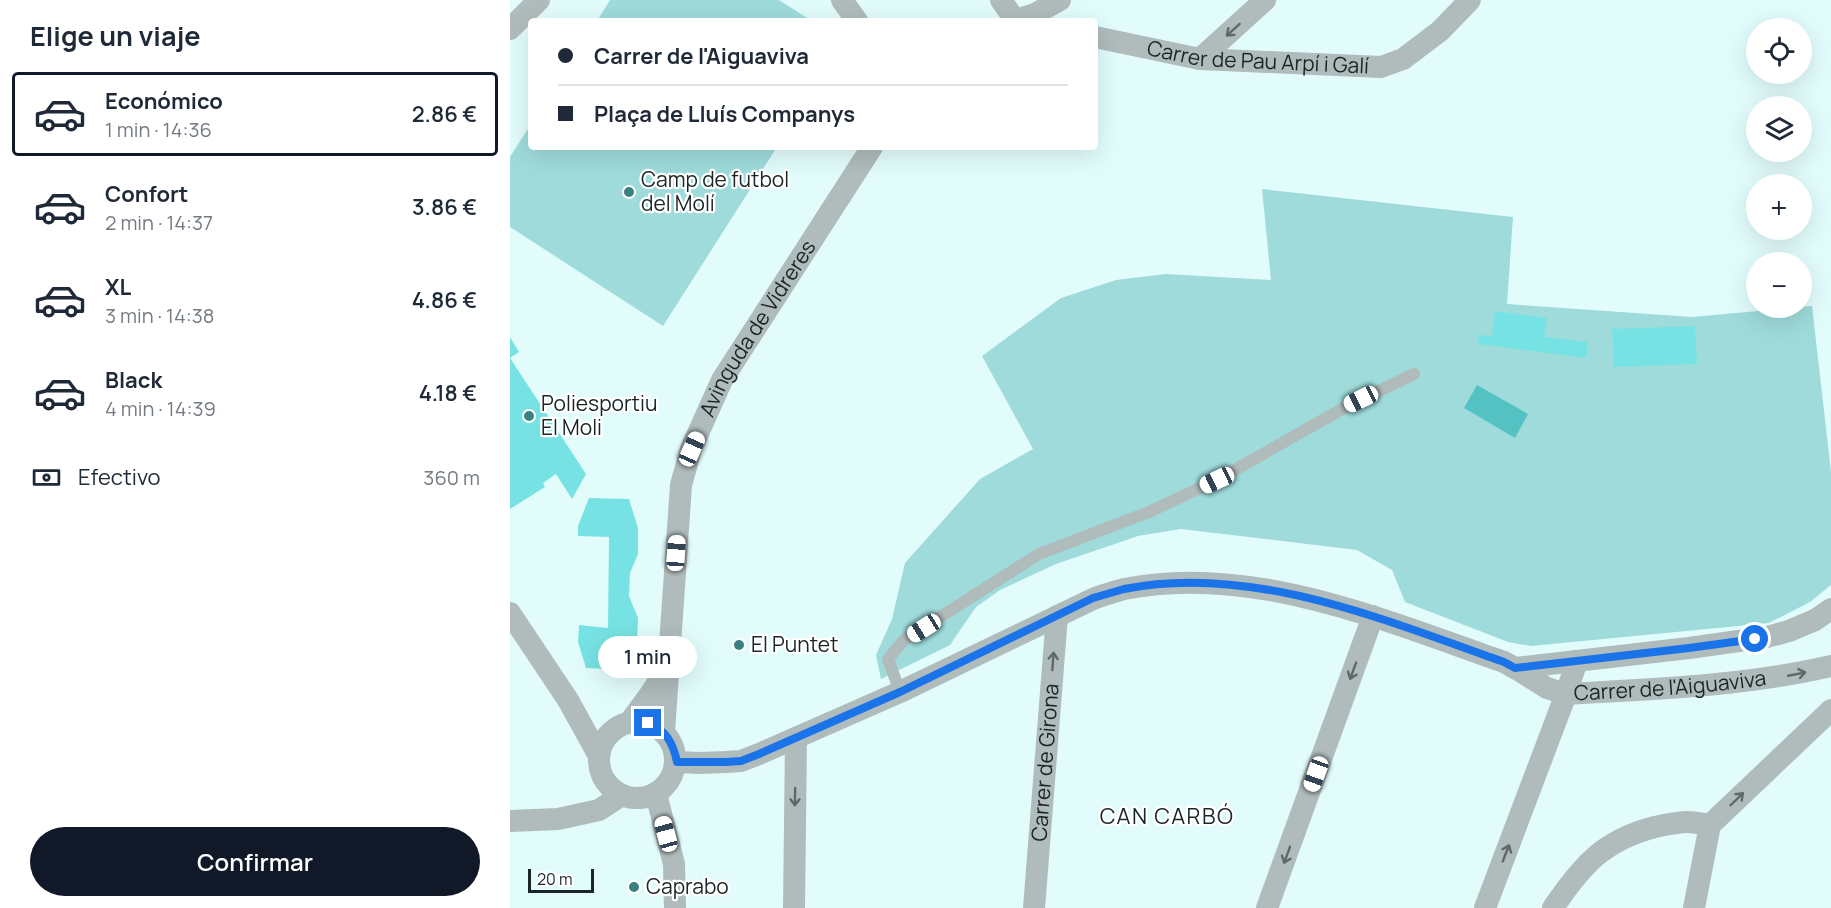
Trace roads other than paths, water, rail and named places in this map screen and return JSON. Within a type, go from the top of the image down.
[{"type":"street","points":[[510,29],[539,0]]},
{"type":"street","points":[[842,0],[855,18]]},
{"type":"street","points":[[1001,0],[1015,18]]},
{"type":"street","points":[[1018,18],[1025,5],[1032,0]]},
{"type":"street","points":[[1023,18],[1060,0]]},
{"type":"street","points":[[1200,59],[1265,0]]},
{"type":"street","name":"Carrer de Pau Arpí i Galí","points":[[1098,38],[1200,59],[1381,67],[1403,59],[1440,31],[1459,3]]},
{"type":"street","name":"Avinguda de Vidreres","points":[[664,732],[681,485],[692,449],[722,380],[870,150]]},
{"type":"street","name":"Carrer de l'Aiguaviva","points":[[677,762],[741,761],[900,692],[1093,598],[1123,590],[1163,584],[1236,585],[1279,592],[1373,616],[1504,662],[1547,688],[1566,694],[1714,684],[1791,675],[1831,666]]},
{"type":"street","name":"Carrer de l'Aiguaviva","points":[[1515,668],[1767,637],[1789,632],[1815,620],[1831,609]]},
{"type":"street","points":[[510,613],[568,700],[599,756]]},
{"type":"street","name":"Carrer de Girona","points":[[1034,908],[1057,616]]},
{"type":"street","points":[[1267,908],[1373,616]]},
{"type":"street","points":[[1485,908],[1577,661]]},
{"type":"street","name":"Avinguda de Vidreres","points":[[628,723],[668,667]]},
{"type":"street","points":[[1694,908],[1710,825],[1831,710]]},
{"type":"street","points":[[628,723],[648,723],[664,732],[675,750],[677,762],[671,780],[664,788],[656,794],[639,799],[622,795],[609,786],[599,764],[601,746],[612,731],[628,723]]},
{"type":"street","points":[[794,908],[796,738]]},
{"type":"street","points":[[656,794],[674,864],[675,908]]},
{"type":"street","points":[[510,821],[558,819],[599,810],[622,795]]},
{"type":"street","points":[[1553,908],[1594,857],[1619,839],[1666,825],[1687,822],[1710,825]]},
{"type":"lane","points":[[900,692],[888,659],[904,640],[1039,554],[1149,512],[1217,480],[1344,408],[1414,374]]},
{"type":"place","name":"Camp de futbol del Molí","points":[[629,192]]},
{"type":"place","name":"Poliesportiu El Moli","points":[[529,416]]},
{"type":"place","name":"El Puntet","points":[[739,645]]},
{"type":"place","name":"Caprabo","points":[[634,887]]},
{"type":"district","name":"CAN CARBÓ","points":[[1167,816]]}]
